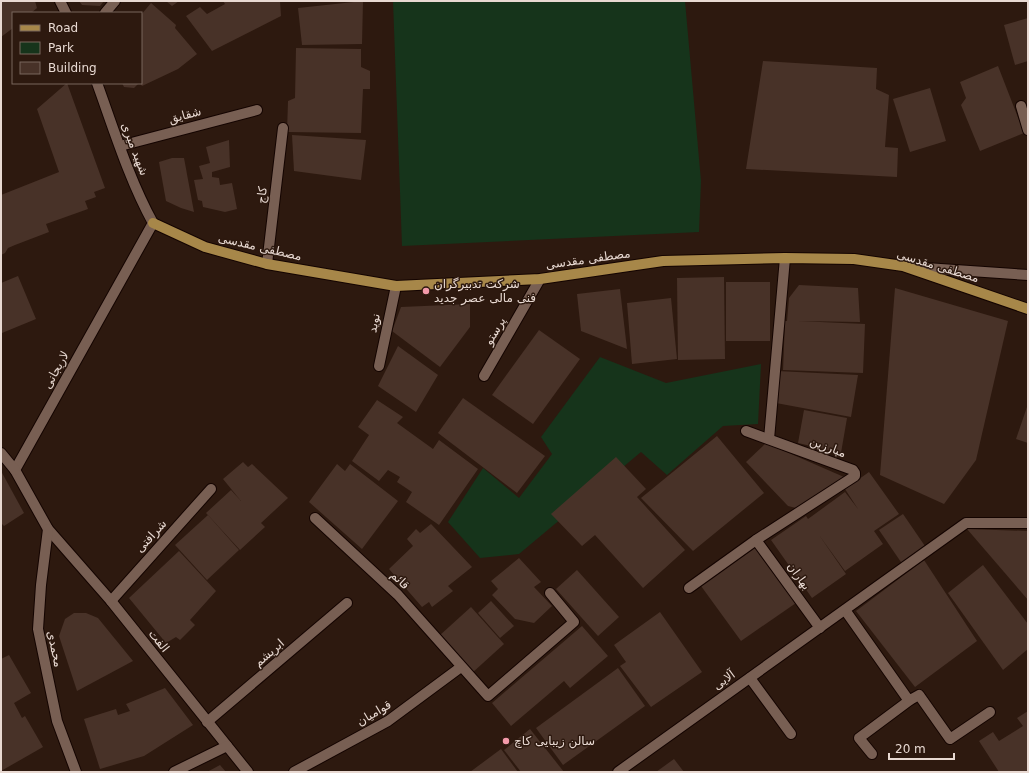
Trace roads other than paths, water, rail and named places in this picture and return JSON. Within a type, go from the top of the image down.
[{"type":"main road","name":"مصطفی مقدسی","points":[[153,223],[205,247],[267,264],[396,286],[540,279],[663,261],[785,258],[854,259],[903,266],[1028,309]]},
{"type":"street","points":[[60,1],[66,12]]},
{"type":"street","points":[[106,12],[116,1]]},
{"type":"street","name":"شهید میری","points":[[97,84],[145,209],[153,223]]},
{"type":"street","points":[[1021,106],[1028,130]]},
{"type":"street","name":"شقایق","points":[[120,146],[257,110]]},
{"type":"street","name":"کاج","points":[[267,264],[283,128]]},
{"type":"street","name":"لاریجانی","points":[[15,470],[153,223]]},
{"type":"street","points":[[746,431],[769,439],[785,258]]},
{"type":"street","points":[[903,266],[1028,275]]},
{"type":"street","name":"پرستو","points":[[484,376],[540,279]]},
{"type":"street","name":"نوید","points":[[379,366],[396,286]]},
{"type":"street","name":"مبارزین","points":[[689,588],[756,540],[855,476],[853,470],[769,439]]},
{"type":"street","points":[[1,453],[15,470],[48,529]]},
{"type":"street","name":"شرافتی","points":[[111,601],[211,489]]},
{"type":"street","name":"قائم","points":[[315,518],[398,595],[488,696],[574,622],[550,593]]},
{"type":"street","name":"آلایی","points":[[618,772],[966,523],[1028,523]]},
{"type":"street","name":"الفت","points":[[48,529],[111,601],[248,772]]},
{"type":"street","name":"محمدی","points":[[48,529],[41,586],[38,628],[57,721],[76,772]]},
{"type":"street","name":"بهاران","points":[[756,540],[820,628]]},
{"type":"street","name":"ابریشم","points":[[207,722],[347,603]]},
{"type":"street","points":[[845,610],[907,698],[910,700]]},
{"type":"street","name":"قوامیان","points":[[294,772],[388,721],[461,667]]},
{"type":"street","points":[[750,678],[791,734]]},
{"type":"street","points":[[872,754],[859,738],[910,700],[920,695],[950,739],[990,712]]},
{"type":"street","points":[[174,772],[227,746]]},
{"type":"place","name":"شرکت تدبیرگران فنی مالی عصر جدید","points":[[426,291]]},
{"type":"place","name":"سالن زیبایی کاچ","points":[[506,741]]}]
